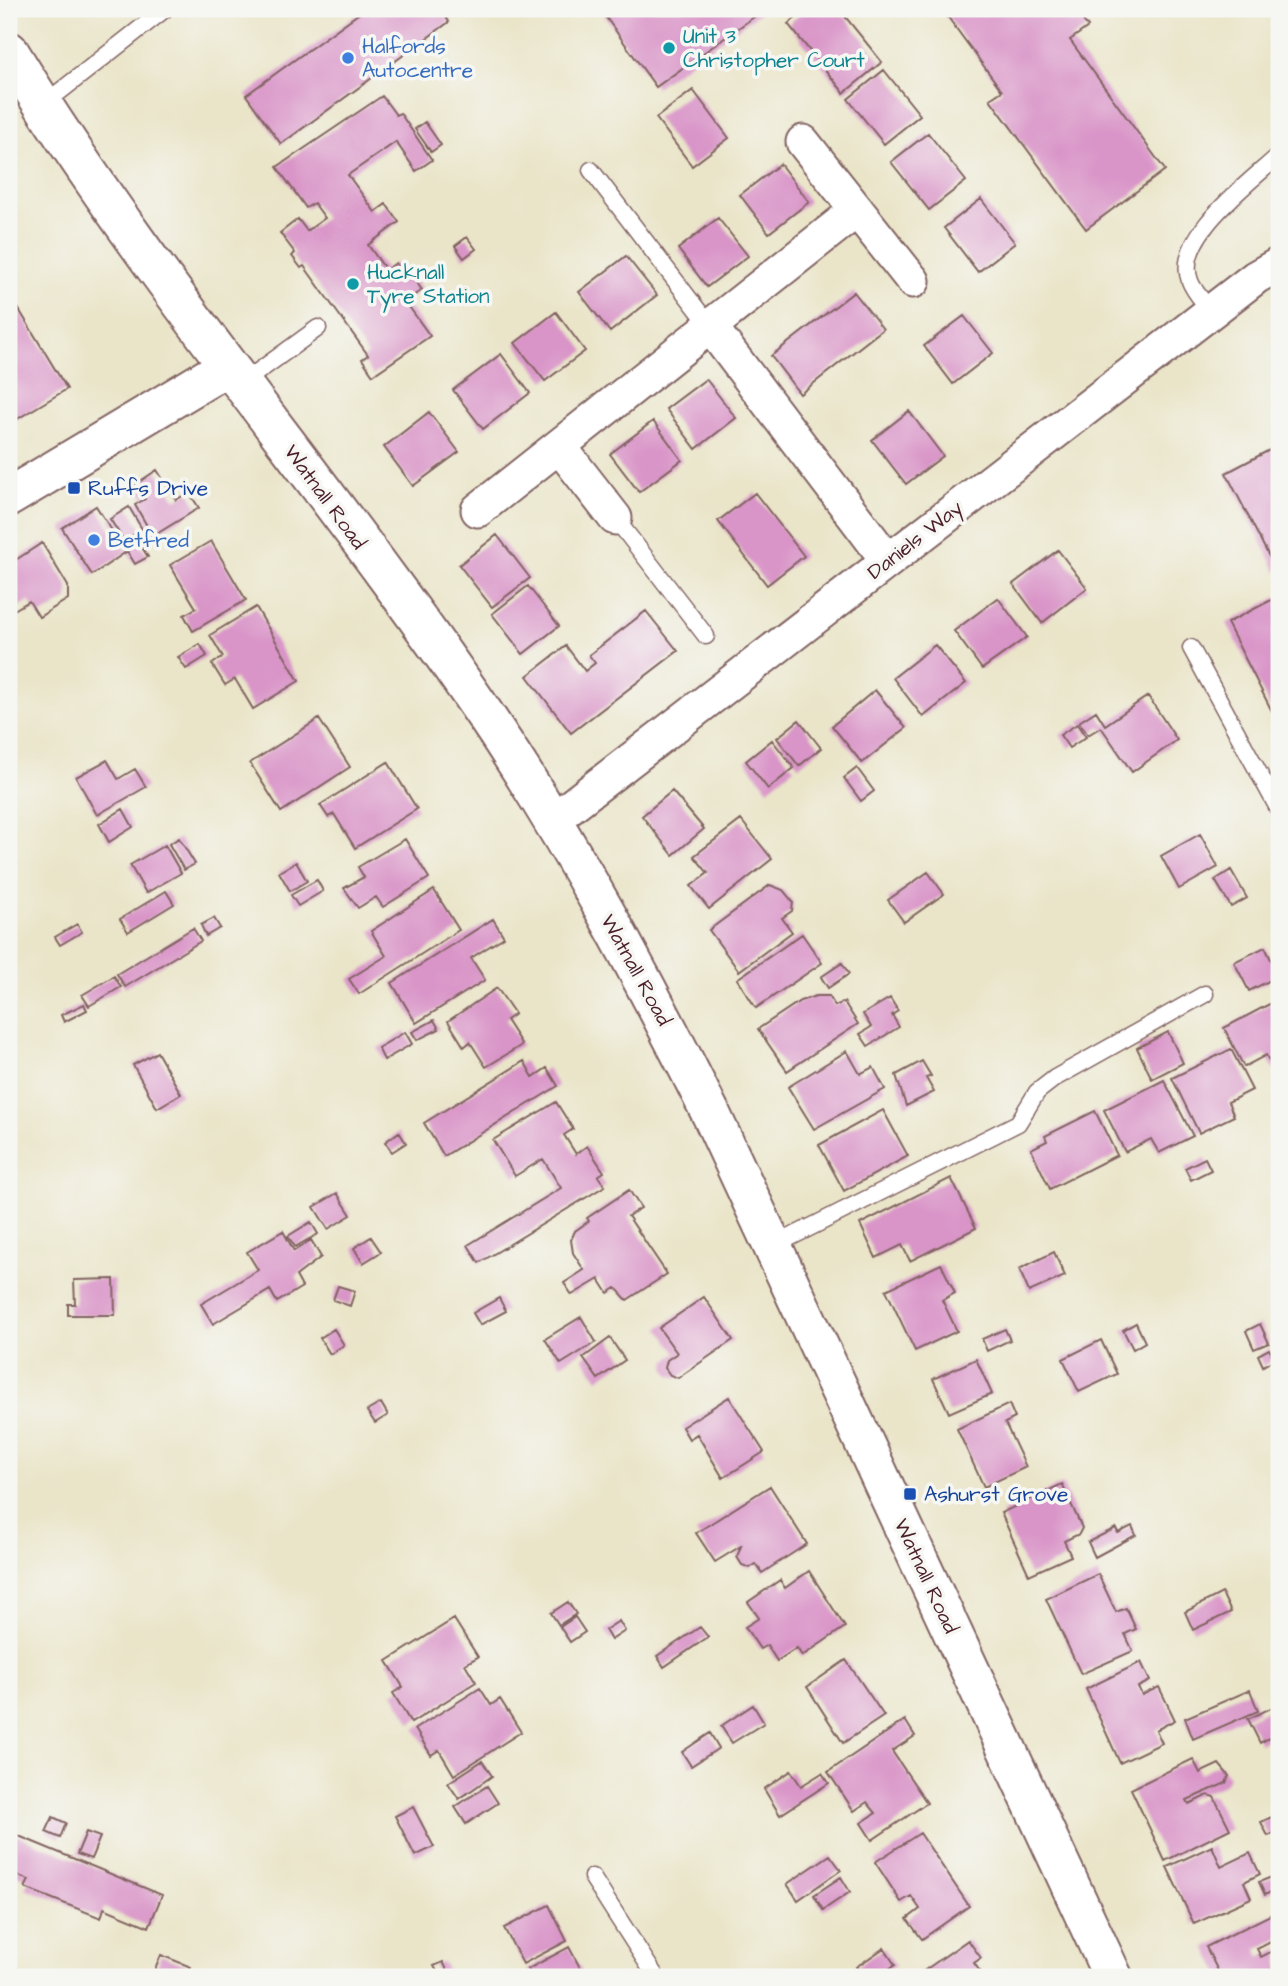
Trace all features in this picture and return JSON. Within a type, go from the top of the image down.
[{"type":"main road","name":"Watnall Road","points":[[9,51],[42,106],[111,208],[486,716],[553,820],[660,1013],[773,1246],[1113,1977]]},
{"type":"main road","points":[[9,497],[235,375]]},
{"type":"street","points":[[803,142],[913,281]]},
{"type":"street","points":[[478,510],[857,210]]},
{"type":"street","name":"Daniels Way","points":[[553,820],[1256,277],[1279,264]]},
{"type":"street","points":[[710,326],[888,561]]},
{"type":"street","points":[[559,446],[615,518]]},
{"type":"lane","points":[[42,106],[165,9]]},
{"type":"lane","points":[[1211,312],[1189,281],[1188,255],[1205,224],[1279,155]]},
{"type":"lane","points":[[591,170],[710,326]]},
{"type":"lane","points":[[235,375],[318,328]]},
{"type":"lane","points":[[615,518],[706,636]]},
{"type":"lane","points":[[1191,648],[1279,810]]},
{"type":"lane","points":[[773,1246],[1018,1123],[1037,1092],[1055,1078],[1205,994]]},
{"type":"lane","points":[[592,1877],[656,1977]]},
{"type":"building","name":"Halfords Autocentre","points":[[365,9],[440,9],[449,22],[281,144],[246,95]]},
{"type":"building","name":"Unit 3 Christopher Court","points":[[600,9],[765,9],[656,87]]},
{"type":"building","points":[[807,9],[839,9],[882,62],[844,93],[788,24]]},
{"type":"building","points":[[942,9],[1074,9],[1088,27],[1070,40],[1165,170],[1086,229],[990,99],[1002,91]]},
{"type":"building","points":[[884,70],[920,115],[884,144],[848,99]]},
{"type":"building","points":[[693,90],[729,138],[692,166],[656,118]]},
{"type":"building","points":[[382,96],[396,115],[400,113],[432,160],[416,171],[396,142],[348,175],[375,212],[386,204],[399,222],[368,245],[386,270],[396,263],[403,273],[407,270],[422,290],[405,301],[430,336],[373,375],[362,359],[368,355],[304,266],[301,268],[292,256],[295,253],[280,233],[298,219],[307,231],[325,218],[314,203],[306,208],[277,167]]},
{"type":"building","points":[[425,122],[441,145],[431,152],[415,129]]},
{"type":"building","points":[[928,133],[966,181],[929,210],[891,162]]},
{"type":"building","points":[[780,164],[809,202],[769,233],[740,195]]},
{"type":"building","points":[[981,199],[1015,243],[978,272],[944,228]]},
{"type":"building","points":[[718,218],[748,256],[707,287],[678,249]]},
{"type":"building","points":[[467,237],[476,249],[464,258],[455,246]]},
{"type":"building","points":[[626,256],[657,295],[610,332],[579,292]]},
{"type":"building","points":[[854,292],[883,329],[800,394],[771,356]]},
{"type":"building","points":[[12,298],[67,389],[9,424],[9,301]]},
{"type":"building","points":[[556,312],[585,351],[545,381],[515,343]]},
{"type":"building","points":[[964,316],[993,353],[953,384],[924,346]]},
{"type":"building","points":[[501,354],[530,393],[483,429],[453,390]]},
{"type":"building","points":[[706,379],[736,418],[696,449],[666,409]]},
{"type":"building","points":[[909,411],[943,456],[906,484],[872,440]]},
{"type":"building","points":[[429,412],[459,452],[413,486],[384,447]]},
{"type":"building","points":[[653,421],[682,460],[639,492],[610,454]]},
{"type":"building","points":[[1279,445],[1279,570],[1277,572],[1226,473]]},
{"type":"building","points":[[157,470],[176,500],[189,492],[199,508],[153,536],[135,505],[145,499],[136,484]]},
{"type":"building","points":[[755,493],[804,556],[767,585],[718,521]]},
{"type":"building","name":"Betfred","points":[[96,506],[126,552],[92,575],[62,528]]},
{"type":"building","points":[[129,507],[142,529],[124,541],[110,519]]},
{"type":"building","points":[[497,535],[530,578],[492,607],[459,565]]},
{"type":"building","points":[[136,538],[148,557],[135,564],[124,546]]},
{"type":"building","points":[[211,541],[246,600],[193,631],[184,615],[196,608],[170,565]]},
{"type":"building","points":[[42,543],[68,586],[68,599],[39,617],[29,601],[9,613],[9,560],[11,563]]},
{"type":"building","points":[[1058,550],[1087,588],[1042,623],[1013,584]]},
{"type":"building","points":[[528,586],[559,626],[523,654],[492,614]]},
{"type":"building","points":[[1279,596],[1279,725],[1227,623]]},
{"type":"building","points":[[998,598],[1027,637],[982,669],[954,631]]},
{"type":"building","points":[[256,607],[299,681],[253,709],[235,679],[225,685],[212,664],[223,657],[210,635]]},
{"type":"building","points":[[646,611],[678,651],[571,733],[527,676],[566,646],[585,671],[595,663],[589,655]]},
{"type":"building","points":[[200,644],[207,656],[186,669],[178,657]]},
{"type":"building","points":[[935,645],[966,683],[923,717],[893,678]]},
{"type":"building","points":[[875,690],[906,728],[862,763],[832,726]]},
{"type":"building","points":[[1148,696],[1177,740],[1132,772],[1101,727],[1088,735],[1079,722],[1096,711],[1105,725]]},
{"type":"building","points":[[319,719],[350,767],[281,812],[250,763]]},
{"type":"building","points":[[799,720],[821,748],[799,766],[777,738]]},
{"type":"building","points":[[1077,724],[1086,737],[1069,748],[1060,735]]},
{"type":"building","points":[[772,740],[794,768],[768,789],[746,761]]},
{"type":"building","points":[[107,760],[118,779],[135,769],[146,787],[97,815],[76,777]]},
{"type":"building","points":[[388,762],[417,809],[355,848],[334,814],[328,817],[320,805]]},
{"type":"building","points":[[857,768],[874,791],[861,801],[844,778]]},
{"type":"building","points":[[672,791],[704,829],[673,855],[642,816]]},
{"type":"building","points":[[123,809],[133,827],[109,842],[99,824]]},
{"type":"building","points":[[741,820],[772,859],[709,909],[691,886],[708,873],[694,856]]},
{"type":"building","points":[[1200,834],[1218,867],[1179,889],[1161,856]]},
{"type":"building","points":[[179,838],[195,864],[184,870],[169,844]]},
{"type":"building","points":[[405,839],[429,878],[383,907],[376,897],[358,908],[344,888],[364,877],[358,867]]},
{"type":"building","points":[[165,845],[181,873],[146,893],[130,865]]},
{"type":"building","points":[[296,862],[307,881],[290,891],[279,872]]},
{"type":"building","points":[[1231,870],[1247,898],[1231,907],[1215,880]]},
{"type":"building","points":[[928,872],[944,894],[904,922],[888,900]]},
{"type":"building","points":[[317,880],[323,891],[298,906],[291,895]]},
{"type":"building","points":[[770,885],[783,890],[793,902],[792,911],[782,918],[792,932],[739,971],[709,930]]},
{"type":"building","points":[[434,890],[459,930],[359,994],[349,979],[386,956],[371,931]]},
{"type":"building","points":[[166,891],[174,904],[128,932],[120,919]]},
{"type":"building","points":[[214,918],[220,928],[206,936],[201,925]]},
{"type":"building","points":[[493,919],[504,937],[471,958],[485,980],[416,1023],[392,983]]},
{"type":"building","points":[[77,924],[82,932],[60,945],[55,937]]},
{"type":"building","points":[[193,928],[201,941],[125,987],[117,974]]},
{"type":"building","points":[[802,934],[822,963],[756,1008],[737,979]]},
{"type":"building","points":[[1265,947],[1279,976],[1249,991],[1234,962]]},
{"type":"building","points":[[842,963],[849,974],[828,988],[821,977]]},
{"type":"building","points":[[114,976],[121,987],[89,1006],[82,995]]},
{"type":"building","points":[[497,988],[515,1014],[506,1020],[522,1045],[486,1067],[470,1042],[464,1047],[448,1021]]},
{"type":"building","points":[[816,996],[829,996],[835,1006],[844,1002],[858,1024],[787,1071],[758,1029],[800,1001]]},
{"type":"building","points":[[890,998],[898,1011],[892,1015],[899,1027],[868,1046],[860,1034],[871,1027],[863,1014]]},
{"type":"building","points":[[1279,999],[1279,1069],[1275,1071],[1266,1055],[1244,1067],[1224,1028]]},
{"type":"building","points":[[84,1004],[87,1010],[64,1022],[61,1015]]},
{"type":"building","points":[[434,1020],[439,1029],[417,1040],[412,1032]]},
{"type":"building","points":[[405,1032],[412,1044],[384,1060],[378,1048]]},
{"type":"building","points":[[1168,1032],[1183,1063],[1152,1079],[1137,1048]]},
{"type":"building","points":[[1231,1049],[1252,1090],[1228,1102],[1234,1116],[1199,1133],[1172,1078]]},
{"type":"building","points":[[847,1051],[860,1074],[873,1067],[885,1089],[814,1129],[788,1087]]},
{"type":"building","points":[[157,1052],[181,1094],[157,1108],[133,1065]]},
{"type":"building","points":[[524,1061],[533,1077],[547,1068],[558,1086],[444,1156],[424,1123]]},
{"type":"building","points":[[922,1061],[931,1076],[926,1078],[934,1092],[906,1106],[896,1075]]},
{"type":"building","points":[[1164,1080],[1193,1136],[1159,1153],[1151,1139],[1125,1152],[1104,1110]]},
{"type":"building","points":[[556,1102],[573,1129],[564,1135],[576,1154],[587,1146],[604,1172],[598,1176],[605,1186],[479,1263],[468,1245],[561,1188],[543,1159],[515,1176],[493,1140]]},
{"type":"building","points":[[883,1110],[908,1156],[844,1191],[819,1145]]},
{"type":"building","points":[[1095,1111],[1117,1155],[1050,1189],[1031,1149],[1047,1141],[1045,1136]]},
{"type":"building","points":[[399,1132],[406,1143],[392,1152],[385,1142]]},
{"type":"building","points":[[1205,1158],[1211,1170],[1191,1180],[1185,1168]]},
{"type":"building","points":[[951,1178],[976,1228],[910,1261],[902,1245],[876,1258],[860,1224]]},
{"type":"building","points":[[629,1190],[641,1208],[628,1216],[667,1274],[627,1300],[616,1288],[608,1293],[599,1279],[572,1295],[564,1283],[584,1270],[573,1253],[571,1240],[575,1231],[589,1221],[587,1218]]},
{"type":"building","points":[[337,1193],[351,1215],[328,1229],[314,1207]]},
{"type":"building","points":[[311,1222],[318,1234],[295,1247],[288,1236]]},
{"type":"building","points":[[283,1231],[294,1251],[311,1240],[321,1257],[296,1276],[302,1287],[277,1302],[270,1290],[213,1324],[201,1304],[258,1270],[247,1252]]},
{"type":"building","points":[[371,1237],[381,1252],[363,1263],[354,1248]]},
{"type":"building","points":[[1054,1252],[1065,1276],[1029,1292],[1019,1269]]},
{"type":"building","points":[[941,1264],[955,1293],[942,1300],[957,1331],[915,1351],[886,1290]]},
{"type":"building","points":[[114,1279],[115,1315],[68,1315],[68,1304],[75,1304],[74,1280]]},
{"type":"building","points":[[338,1286],[355,1291],[350,1306],[333,1300]]},
{"type":"building","points":[[704,1297],[733,1340],[678,1378],[670,1375],[665,1368],[667,1360],[677,1353],[659,1328]]},
{"type":"building","points":[[499,1298],[506,1311],[480,1325],[473,1313]]},
{"type":"building","points":[[581,1317],[596,1342],[561,1364],[545,1339]]},
{"type":"building","points":[[1136,1323],[1145,1342],[1133,1349],[1123,1330]]},
{"type":"building","points":[[1260,1324],[1269,1343],[1254,1349],[1246,1331]]},
{"type":"building","points":[[334,1329],[344,1345],[330,1354],[320,1338]]},
{"type":"building","points":[[1005,1329],[1010,1340],[987,1351],[982,1339]]},
{"type":"building","points":[[610,1338],[625,1360],[598,1379],[583,1358]]},
{"type":"building","points":[[1101,1340],[1117,1374],[1079,1392],[1063,1359]]},
{"type":"building","points":[[1269,1349],[1275,1359],[1263,1366],[1258,1355]]},
{"type":"building","points":[[976,1359],[992,1394],[949,1413],[933,1379]]},
{"type":"building","points":[[729,1397],[764,1452],[723,1478],[697,1434],[689,1439],[682,1427]]},
{"type":"building","points":[[381,1403],[388,1415],[375,1423],[367,1411]]},
{"type":"building","points":[[1009,1404],[1015,1418],[1005,1423],[1026,1467],[984,1487],[957,1429]]},
{"type":"building","points":[[1062,1484],[1082,1528],[1079,1534],[1064,1541],[1071,1556],[1029,1575],[1001,1513]]},
{"type":"building","points":[[770,1486],[807,1544],[762,1573],[756,1564],[750,1568],[742,1565],[737,1557],[741,1546],[715,1562],[696,1533]]},
{"type":"building","points":[[1132,1526],[1136,1535],[1095,1557],[1088,1542],[1116,1528],[1118,1533]]},
{"type":"building","points":[[809,1571],[845,1627],[802,1656],[797,1648],[777,1661],[767,1645],[760,1649],[745,1627],[759,1618],[748,1602],[780,1580],[785,1588]]},
{"type":"building","points":[[1098,1574],[1116,1612],[1126,1608],[1136,1629],[1125,1634],[1133,1651],[1081,1674],[1046,1599]]},
{"type":"building","points":[[1222,1593],[1231,1612],[1193,1630],[1185,1612]]},
{"type":"building","points":[[568,1602],[576,1614],[559,1625],[551,1613]]},
{"type":"building","points":[[575,1617],[585,1632],[570,1642],[560,1627]]},
{"type":"building","points":[[454,1619],[478,1657],[465,1664],[476,1682],[411,1723],[393,1693],[403,1687],[387,1661]]},
{"type":"building","points":[[619,1621],[625,1631],[611,1640],[605,1630]]},
{"type":"building","points":[[700,1627],[708,1637],[664,1667],[657,1656]]},
{"type":"building","points":[[846,1660],[884,1716],[843,1743],[807,1687]]},
{"type":"building","points":[[1141,1662],[1150,1681],[1138,1687],[1142,1695],[1159,1687],[1175,1720],[1156,1730],[1162,1743],[1120,1763],[1086,1689]]},
{"type":"building","points":[[480,1688],[491,1705],[500,1699],[521,1732],[454,1775],[439,1750],[431,1755],[415,1729]]},
{"type":"building","points":[[1250,1690],[1258,1711],[1193,1739],[1185,1718]]},
{"type":"building","points":[[1279,1704],[1279,1733],[1260,1743],[1248,1719]]},
{"type":"building","points":[[753,1705],[764,1723],[732,1743],[721,1726]]},
{"type":"building","points":[[905,1720],[915,1736],[892,1751],[927,1803],[872,1840],[861,1823],[876,1813],[867,1802],[854,1811],[828,1772]]},
{"type":"building","points":[[710,1733],[719,1748],[691,1766],[682,1752]]},
{"type":"building","points":[[1193,1759],[1200,1773],[1219,1764],[1229,1776],[1226,1783],[1187,1800],[1189,1804],[1208,1795],[1214,1797],[1230,1829],[1165,1861],[1131,1789]]},
{"type":"building","points":[[482,1761],[492,1776],[459,1799],[448,1783]]},
{"type":"building","points":[[791,1771],[801,1786],[822,1773],[829,1783],[780,1815],[764,1789]]},
{"type":"building","points":[[487,1786],[498,1803],[466,1824],[455,1807]]},
{"type":"building","points":[[413,1807],[434,1847],[415,1856],[395,1816]]},
{"type":"building","points":[[1274,1816],[1279,1831],[1268,1836],[1261,1822]]},
{"type":"building","points":[[53,1817],[66,1823],[60,1838],[46,1832]]},
{"type":"building","points":[[9,1832],[162,1895],[149,1927],[104,1908],[101,1918],[25,1888],[29,1880],[9,1872]]},
{"type":"building","points":[[86,1832],[100,1837],[91,1859],[77,1854]]},
{"type":"building","points":[[920,1833],[969,1906],[922,1939],[907,1919],[920,1909],[911,1896],[901,1902],[875,1862]]},
{"type":"building","points":[[1212,1846],[1221,1867],[1250,1853],[1260,1874],[1244,1882],[1251,1898],[1194,1924],[1167,1867]]},
{"type":"building","points":[[830,1855],[841,1870],[798,1900],[787,1884]]},
{"type":"building","points":[[1277,1875],[1279,1888],[1265,1895],[1259,1882]]},
{"type":"building","points":[[841,1877],[850,1892],[823,1910],[814,1895]]},
{"type":"building","points":[[549,1905],[567,1941],[523,1964],[504,1928]]},
{"type":"building","points":[[1278,1911],[1279,1938],[1257,1949],[1261,1957],[1279,1948],[1279,1977],[1221,1977],[1206,1947]]},
{"type":"building","points":[[968,1940],[981,1958],[974,1963],[984,1977],[919,1977],[918,1975]]},
{"type":"building","points":[[569,1947],[585,1977],[532,1977],[528,1969]]},
{"type":"building","points":[[884,1948],[895,1965],[877,1977],[862,1977],[856,1967]]},
{"type":"building","points":[[161,1955],[191,1967],[187,1977],[152,1977]]},
{"type":"building","points":[[443,1962],[451,1977],[440,1977],[434,1966]]},
{"type":"place","name":"Unit 3 Christopher Court","points":[[669,48]]},
{"type":"place","name":"Halfords Autocentre","points":[[348,58]]},
{"type":"place","name":"Hucknall Tyre Station","points":[[353,284]]},
{"type":"place","name":"Ruffs Drive","points":[[74,488]]},
{"type":"place","name":"Betfred","points":[[94,540]]},
{"type":"place","name":"Ashurst Grove","points":[[910,1494]]}]
